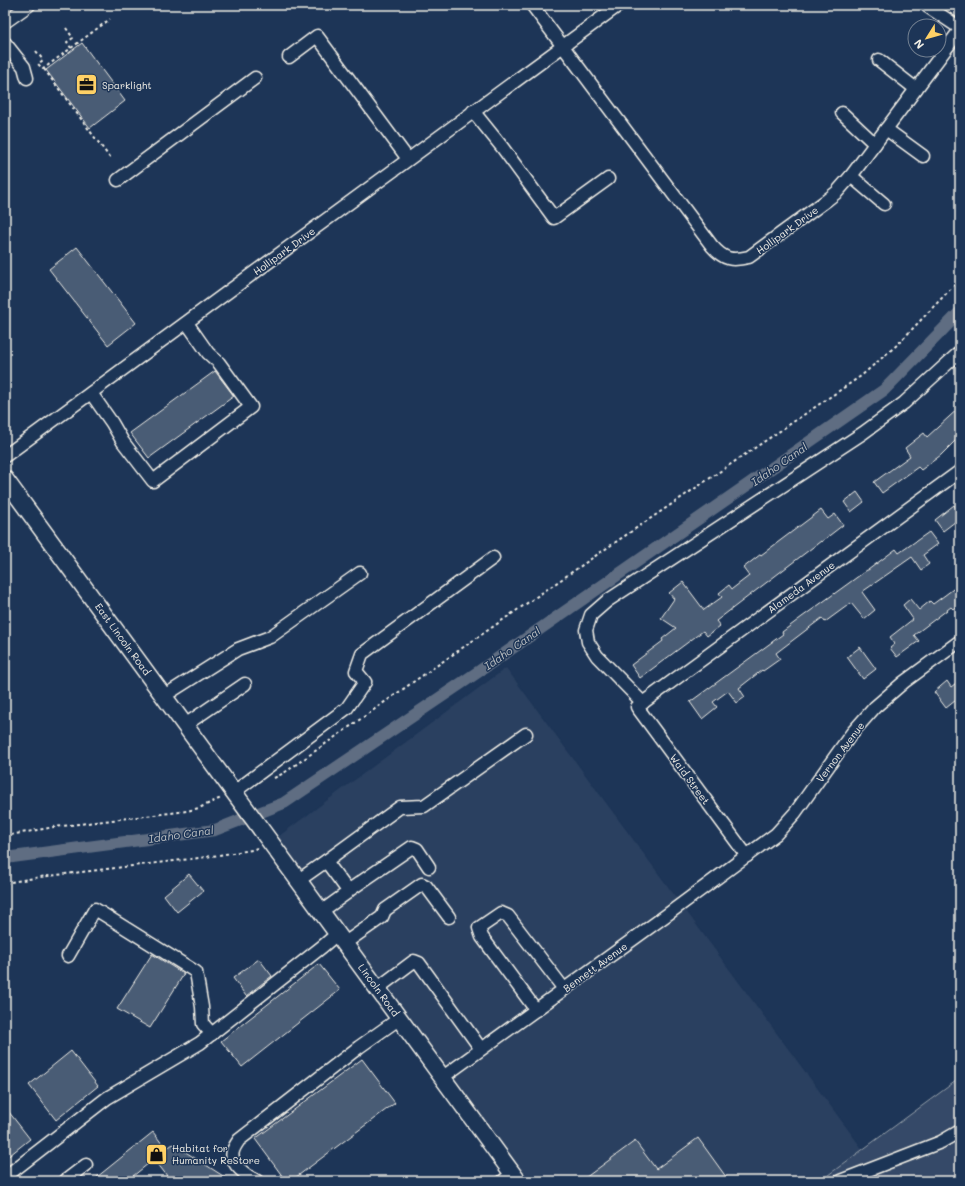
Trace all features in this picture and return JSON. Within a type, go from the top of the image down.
[{"type":"main road","name":"East Lincoln Road","points":[[5,479],[237,796]]},
{"type":"main road","name":"Lincoln Road","points":[[237,796],[443,1078],[511,1179]]},
{"type":"street","points":[[5,22],[29,5]]},
{"type":"street","points":[[532,5],[562,46]]},
{"type":"street","name":"Hollipark Drive","points":[[5,456],[618,5]]},
{"type":"street","points":[[927,6],[960,29]]},
{"type":"street","name":"Hollipark Drive","points":[[562,46],[712,246],[718,253],[728,259],[737,260],[749,257],[837,192],[851,176],[960,29]]},
{"type":"street","points":[[289,57],[317,36],[408,159]]},
{"type":"street","points":[[5,43],[24,67],[26,78]]},
{"type":"street","points":[[879,60],[916,89]]},
{"type":"street","points":[[118,180],[256,78]]},
{"type":"street","points":[[473,111],[502,147],[554,218],[608,179]]},
{"type":"street","points":[[842,113],[875,144]]},
{"type":"street","points":[[886,129],[924,156]]},
{"type":"street","points":[[851,176],[884,204]]},
{"type":"street","points":[[91,393],[123,442],[153,481],[251,406],[219,363],[208,353],[187,323]]},
{"type":"street","points":[[643,703],[597,656],[588,642],[586,630],[592,615],[607,601],[863,433],[904,403],[960,352]]},
{"type":"street","name":"Alameda Avenue","points":[[643,703],[960,471]]},
{"type":"street","points":[[237,796],[254,777],[347,708],[365,682],[356,671],[362,654],[493,558]]},
{"type":"street","points":[[164,696],[238,649],[270,637],[360,573]]},
{"type":"street","name":"Vernon Avenue","points":[[747,856],[776,834],[795,813],[852,733],[876,707],[904,682],[960,641]]},
{"type":"street","points":[[185,725],[245,684]]},
{"type":"street","name":"Waid Street","points":[[643,703],[637,707],[747,856]]},
{"type":"street","points":[[299,880],[400,807],[424,806],[526,734]]},
{"type":"street","points":[[322,911],[348,891],[412,847],[417,849],[429,867]]},
{"type":"street","name":"Bennett Avenue","points":[[443,1078],[747,856]]},
{"type":"street","points":[[326,861],[348,891]]},
{"type":"street","points":[[9,1177],[107,1098],[200,1043],[323,946],[382,917],[385,910],[422,884],[426,886],[449,917]]},
{"type":"street","points":[[68,956],[95,909],[196,972],[202,1007],[203,1024],[212,1034]]},
{"type":"street","points":[[536,1010],[482,937],[479,928],[501,913],[508,916],[564,989]]},
{"type":"street","points":[[378,988],[414,961],[419,963],[481,1049]]},
{"type":"street","points":[[257,1181],[250,1178],[234,1161],[232,1151],[239,1140],[400,1018]]},
{"type":"street","points":[[840,1181],[941,1142],[960,1131]]},
{"type":"street","points":[[65,1181],[86,1165]]},
{"type":"path","points":[[44,68],[110,19]]},
{"type":"path","points":[[66,28],[73,38],[67,42],[72,48]]},
{"type":"path","points":[[36,51],[43,60],[38,64],[43,70],[44,68],[110,158]]},
{"type":"path","points":[[254,777],[259,782],[266,782],[284,773],[601,552],[855,380],[898,344],[960,278]]},
{"type":"path","points":[[5,836],[54,826],[187,811],[237,796]]},
{"type":"path","points":[[5,883],[40,877],[200,858],[252,850],[269,840]]},
{"type":"shaded area","points":[[506,668],[863,1150],[820,1181],[518,1181],[271,842]]},
{"type":"shaded area","points":[[960,1078],[960,1181],[820,1181]]},
{"type":"building","name":"Sparklight","points":[[82,43],[125,101],[90,128],[46,70]]},
{"type":"building","points":[[77,247],[136,323],[108,345],[49,269]]},
{"type":"building","points":[[215,371],[234,396],[149,458],[130,433]]},
{"type":"building","points":[[960,407],[960,436],[941,455],[921,470],[918,467],[882,493],[874,482],[910,456],[905,448],[924,433],[927,437]]},
{"type":"building","points":[[857,492],[864,502],[851,512],[844,502]]},
{"type":"building","points":[[954,505],[960,513],[960,518],[943,531],[935,520]]},
{"type":"building","points":[[821,510],[828,519],[835,514],[843,525],[716,621],[720,626],[707,636],[703,631],[640,678],[631,665],[663,641],[662,639],[676,628],[661,618],[674,599],[669,593],[683,582],[704,610],[722,597],[719,593],[729,585],[732,589],[749,576],[743,568]]},
{"type":"building","points":[[929,532],[938,544],[923,555],[929,564],[921,570],[912,557],[862,592],[875,610],[864,619],[851,603],[825,622],[822,618],[776,653],[780,659],[763,671],[762,670],[739,688],[745,697],[737,703],[728,691],[713,702],[717,707],[702,719],[690,702],[783,634],[782,632],[802,617],[896,549],[899,553]]},
{"type":"building","points":[[960,584],[960,603],[953,609],[951,607],[914,635],[919,641],[897,657],[890,648],[895,644],[890,637],[913,619],[903,605],[910,599],[919,610],[930,601],[933,604]]},
{"type":"building","points":[[860,647],[876,669],[863,679],[847,657]]},
{"type":"building","points":[[960,680],[960,697],[946,708],[934,692],[947,681],[951,687]]},
{"type":"building","points":[[189,874],[203,891],[177,912],[164,895]]},
{"type":"building","points":[[152,954],[184,974],[150,1028],[117,1009]]},
{"type":"building","points":[[259,959],[272,976],[246,996],[233,978]]},
{"type":"building","points":[[319,964],[340,990],[242,1067],[221,1041]]},
{"type":"building","points":[[71,1051],[98,1086],[56,1120],[29,1085]]},
{"type":"building","points":[[362,1059],[395,1103],[291,1181],[286,1181],[255,1139]]},
{"type":"building","points":[[5,1107],[30,1139],[5,1159]]},
{"type":"building","name":"Habitat for Humanity ReStore","points":[[153,1132],[166,1149],[173,1144],[231,1181],[171,1181],[154,1159],[127,1181],[92,1181]]},
{"type":"building","points":[[698,1138],[729,1181],[581,1181],[635,1141],[656,1169]]},
{"type":"waterway","name":"Idaho Canal","points":[[5,858],[215,830],[284,803],[478,672],[884,390],[960,312]]},
{"type":"place","name":"Sparklight","points":[[86,85]]},
{"type":"place","name":"Habitat for Humanity ReStore","points":[[157,1154]]}]
